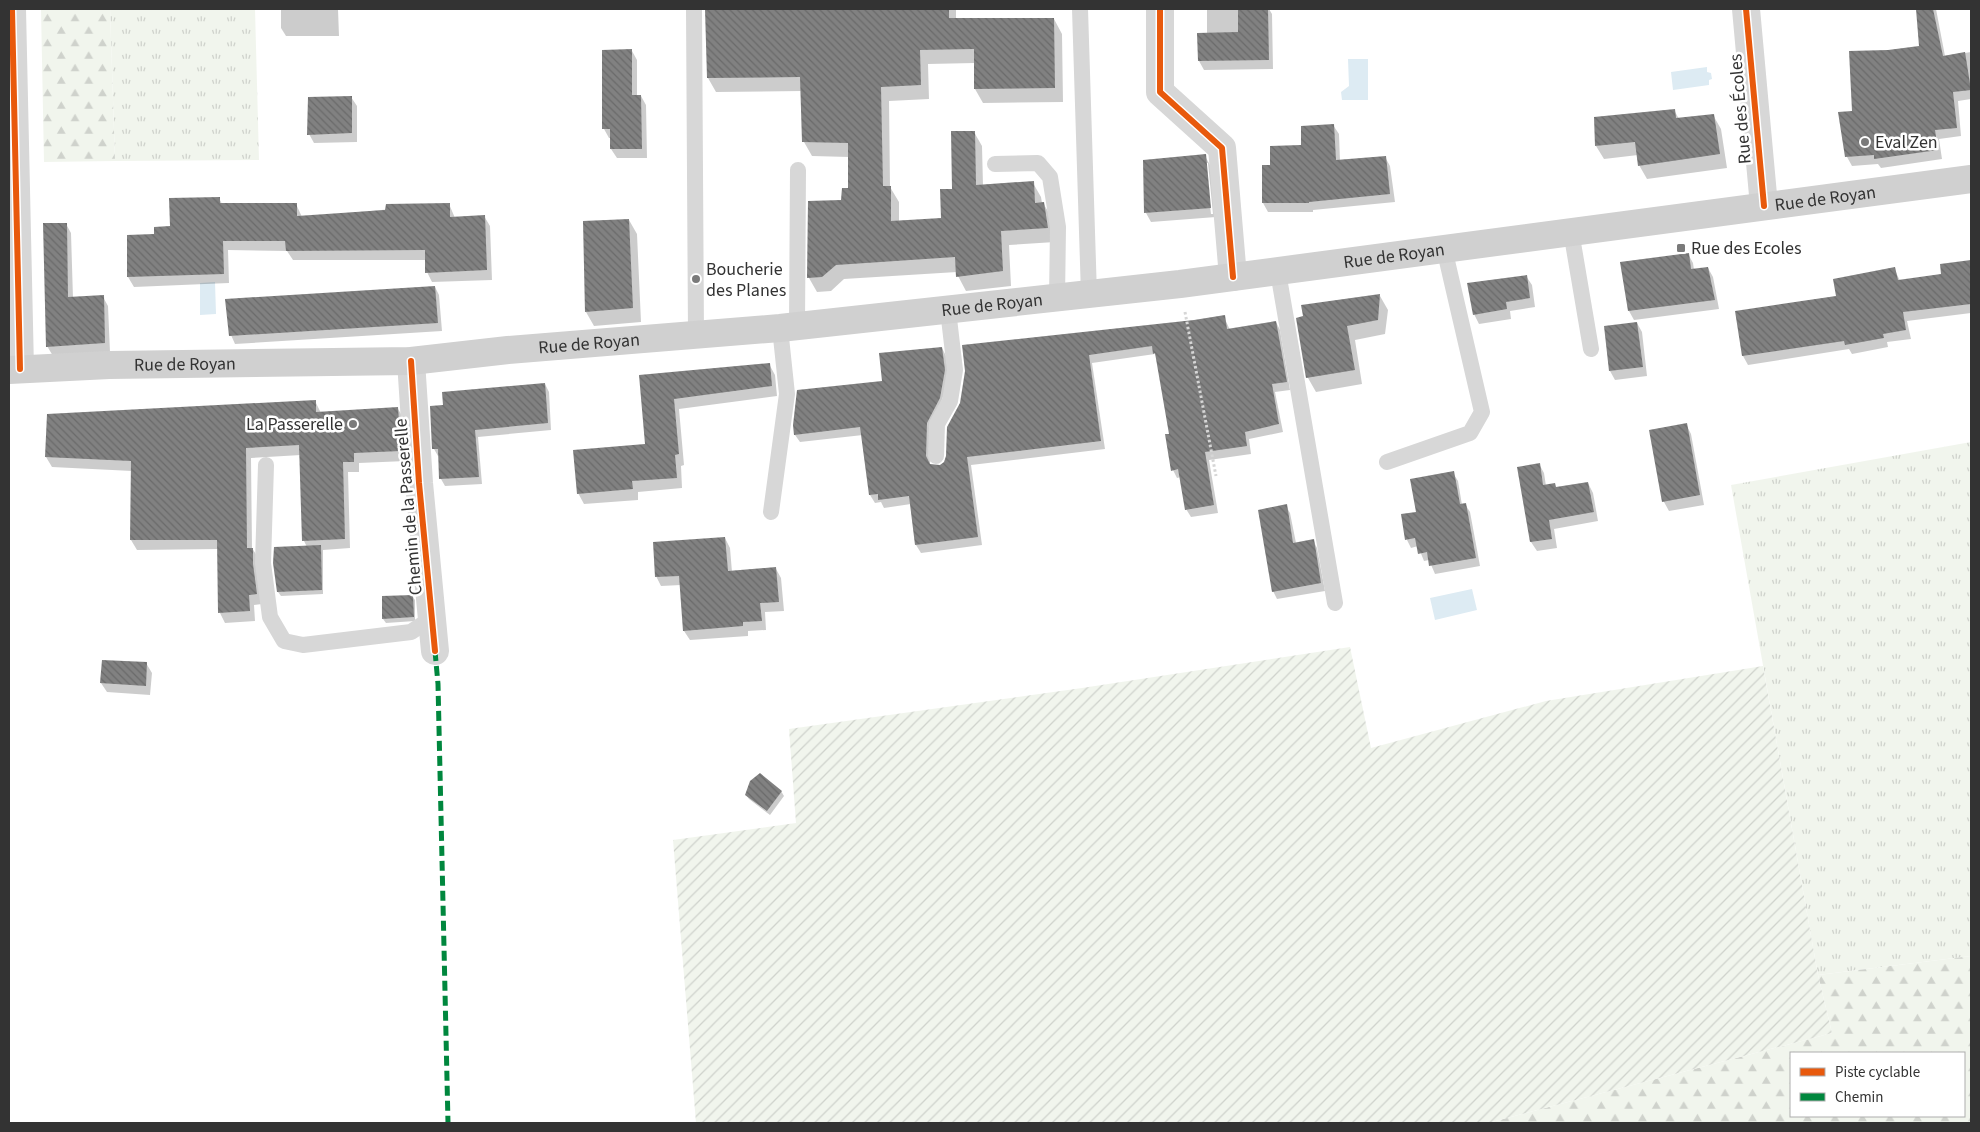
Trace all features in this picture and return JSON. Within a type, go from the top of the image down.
[{"type":"main road","name":"Rue de Royan","points":[[14,369],[109,365],[411,360],[508,350],[789,327],[1057,299],[1278,272],[1444,248],[1971,179]]},
{"type":"street","points":[[12,9],[14,369]]},
{"type":"street","points":[[1160,9],[1160,92],[1222,148],[1233,277]]},
{"type":"street","name":"Rue des Écoles","points":[[1746,9],[1764,206]]},
{"type":"street","name":"Chemin de la Passerelle","points":[[411,360],[419,483],[435,651]]},
{"type":"lane","points":[[694,9],[696,335]]},
{"type":"lane","points":[[1080,9],[1089,295]]},
{"type":"lane","points":[[995,164],[1038,163],[1050,177],[1058,227],[1057,299]]},
{"type":"lane","points":[[771,512],[787,394],[798,170]]},
{"type":"lane","points":[[1571,231],[1592,349]]},
{"type":"lane","points":[[1388,462],[1470,433],[1482,412],[1444,248]]},
{"type":"lane","points":[[1278,272],[1335,604]]},
{"type":"lane","points":[[936,456],[938,424],[950,401],[956,370],[948,310]]},
{"type":"lane","points":[[266,465],[263,563],[270,617],[284,641],[303,645],[411,632],[432,618]]},
{"type":"path","points":[[1180,284],[1216,476]]},
{"type":"green space","points":[[41,9],[110,9],[115,161],[44,162]]},
{"type":"green space","points":[[110,9],[255,9],[259,160],[115,161]]},
{"type":"green space","points":[[1971,442],[1971,956],[1818,975],[1731,485]]},
{"type":"green space","points":[[1350,647],[1371,748],[1546,701],[1763,666],[1818,975],[1832,1033],[1488,1123],[696,1123],[673,840],[796,823],[789,729],[1082,688]]},
{"type":"green space","points":[[1971,956],[1971,1123],[1488,1123],[1832,1033],[1818,975]]},
{"type":"shaded area","points":[[1348,59],[1368,59],[1368,100],[1342,100],[1341,92],[1349,86]]},
{"type":"shaded area","points":[[1707,67],[1707,72],[1711,73],[1712,79],[1709,80],[1709,85],[1673,90],[1671,72]]},
{"type":"shaded area","points":[[215,282],[216,314],[200,315],[200,283]]},
{"type":"shaded area","points":[[1472,589],[1477,610],[1435,620],[1430,598]]},
{"type":"building","points":[[705,9],[949,9],[949,18],[1054,18],[1055,88],[974,89],[974,49],[920,50],[921,85],[881,87],[883,186],[891,186],[891,221],[941,218],[940,189],[952,189],[951,131],[975,131],[976,185],[1034,181],[1035,203],[1044,202],[1048,228],[1001,231],[1003,271],[956,277],[955,257],[836,265],[822,277],[807,278],[808,201],[841,200],[842,188],[848,188],[848,143],[802,142],[800,77],[707,78]]},
{"type":"building","points":[[1238,9],[1268,9],[1269,60],[1198,61],[1197,33],[1238,32]]},
{"type":"building","points":[[1916,9],[1933,9],[1943,56],[1965,52],[1971,90],[1953,92],[1957,128],[1935,130],[1938,150],[1874,159],[1874,155],[1845,157],[1838,112],[1852,111],[1849,51],[1888,50],[1919,46]]},
{"type":"building","points":[[632,49],[632,95],[641,95],[642,149],[610,149],[610,129],[602,129],[602,50]]},
{"type":"building","points":[[352,96],[352,133],[307,135],[308,97]]},
{"type":"building","points":[[1675,109],[1676,118],[1714,114],[1720,154],[1638,166],[1635,142],[1595,146],[1594,117]]},
{"type":"building","points":[[1334,124],[1336,160],[1386,156],[1390,194],[1309,203],[1262,203],[1262,165],[1270,165],[1270,146],[1301,145],[1301,126]]},
{"type":"building","points":[[1206,154],[1211,208],[1144,213],[1143,160]]},
{"type":"building","points":[[220,197],[220,203],[297,203],[297,216],[385,210],[386,204],[450,203],[450,217],[485,215],[487,270],[425,273],[425,250],[286,251],[285,241],[223,241],[224,274],[127,277],[127,235],[154,234],[154,227],[170,226],[169,198]]},
{"type":"building","points":[[629,219],[633,308],[585,312],[583,221]]},
{"type":"building","points":[[43,223],[67,223],[68,297],[104,295],[105,343],[46,347]]},
{"type":"building","points":[[1689,253],[1691,269],[1708,267],[1715,300],[1628,311],[1620,262]]},
{"type":"building","points":[[1971,260],[1971,304],[1903,312],[1906,330],[1883,334],[1884,338],[1845,345],[1844,341],[1742,356],[1735,311],[1836,296],[1833,279],[1895,267],[1898,280],[1941,274],[1940,264]]},
{"type":"building","points":[[1527,275],[1530,298],[1506,302],[1507,309],[1473,315],[1467,283]]},
{"type":"building","points":[[435,286],[438,323],[229,336],[225,299]]},
{"type":"building","points":[[1380,294],[1378,320],[1347,326],[1355,370],[1306,378],[1296,318],[1303,316],[1301,305]]},
{"type":"building","points":[[1225,315],[1227,329],[1276,321],[1287,382],[1272,384],[1279,424],[1245,432],[1247,446],[1205,452],[1214,505],[1185,510],[1178,469],[1171,471],[1165,434],[1169,434],[1155,353],[1153,354],[1152,346],[1089,355],[1101,441],[967,457],[978,537],[915,545],[909,496],[878,500],[878,494],[869,495],[860,427],[794,435],[793,425],[797,390],[882,381],[879,353],[942,347],[945,370],[940,398],[927,423],[926,456],[930,464],[940,465],[944,462],[946,456],[947,427],[960,403],[965,371],[962,345]]},
{"type":"building","points":[[1637,322],[1643,367],[1609,371],[1604,326]]},
{"type":"building","points":[[770,363],[772,386],[674,399],[679,454],[675,455],[677,478],[632,481],[633,489],[577,494],[573,450],[645,444],[639,375]]},
{"type":"building","points":[[545,383],[548,423],[475,430],[479,477],[439,479],[438,449],[432,449],[430,406],[443,405],[442,392]]},
{"type":"building","points":[[316,400],[316,412],[398,407],[401,451],[354,453],[354,462],[343,462],[345,539],[302,541],[299,445],[246,448],[247,548],[253,548],[257,594],[249,595],[250,611],[218,613],[217,540],[130,540],[131,461],[45,457],[47,414]]},
{"type":"building","points":[[1687,423],[1700,495],[1662,502],[1649,430]]},
{"type":"building","points":[[1540,463],[1543,485],[1555,483],[1556,487],[1588,482],[1594,512],[1549,520],[1552,539],[1530,542],[1517,467]]},
{"type":"building","points":[[1454,471],[1460,504],[1466,503],[1476,558],[1429,566],[1427,552],[1418,554],[1415,538],[1405,540],[1401,514],[1416,512],[1410,479]]},
{"type":"building","points":[[1287,504],[1293,543],[1314,539],[1321,583],[1272,592],[1258,510]]},
{"type":"building","points":[[725,537],[728,571],[776,567],[779,602],[760,603],[762,621],[743,622],[743,626],[683,631],[679,576],[655,577],[653,542]]},
{"type":"building","points":[[321,545],[322,590],[277,592],[273,563],[274,547]]},
{"type":"building","points":[[413,595],[414,617],[382,619],[382,596]]},
{"type":"building","points":[[102,660],[147,662],[146,686],[100,683]]},
{"type":"building","points":[[760,773],[782,791],[767,811],[745,795],[750,781]]},
{"type":"marked path","points":[[435,651],[438,684],[448,1123]]},
{"type":"cycle path","points":[[12,9],[20,369]]},
{"type":"cycle path","points":[[1160,9],[1160,92],[1222,148],[1233,277]]},
{"type":"cycle path","points":[[1746,9],[1764,206]]},
{"type":"cycle path","points":[[411,361],[419,483],[435,651]]},
{"type":"place","name":"Eval Zen","points":[[1865,142]]},
{"type":"place","name":"Rue des Ecoles","points":[[1681,248]]},
{"type":"place","name":"Boucherie des Planes","points":[[696,279]]},
{"type":"place","name":"La Passerelle","points":[[353,424]]}]
